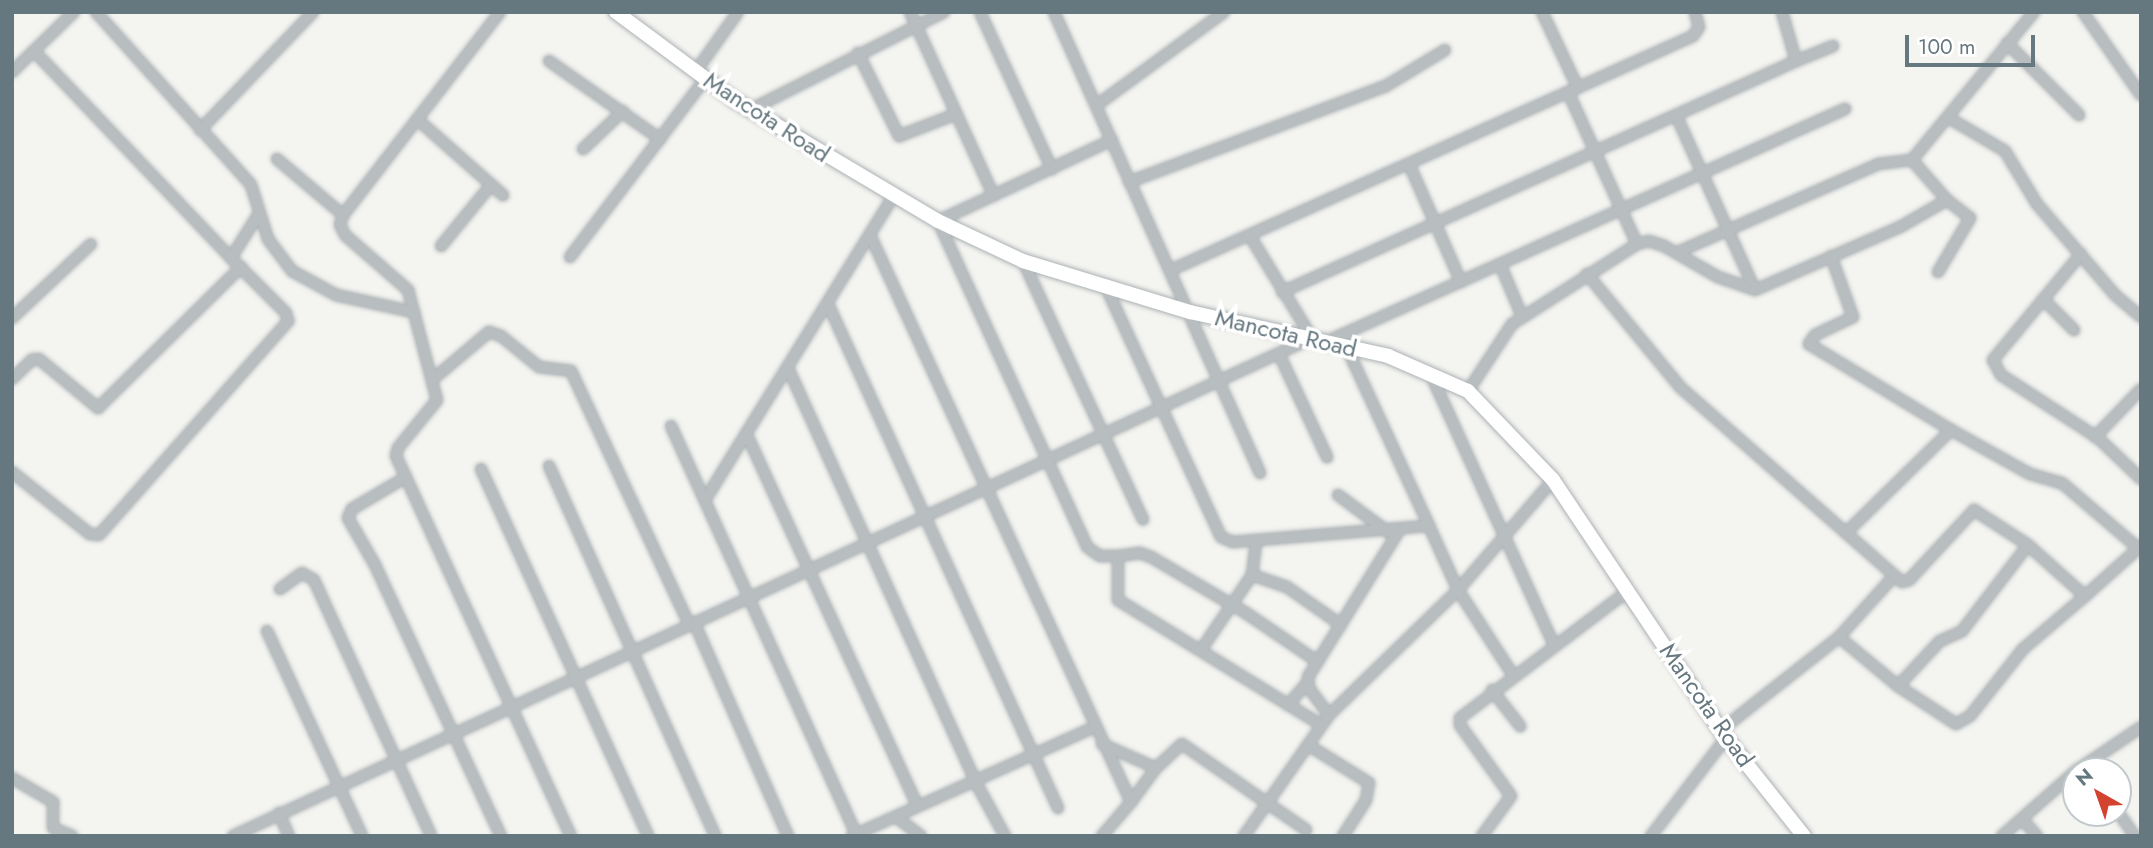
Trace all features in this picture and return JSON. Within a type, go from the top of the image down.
[{"type":"main road","name":"Mancota Road","points":[[616,12],[750,110],[938,221],[1023,261],[1190,312],[1388,356],[1468,391],[1553,480],[1723,734],[1804,836]]},
{"type":"street","points":[[12,72],[74,12]]},
{"type":"street","points":[[200,130],[313,12]]},
{"type":"street","points":[[500,12],[343,215],[341,230],[406,286],[436,403],[396,450],[571,836]]},
{"type":"street","points":[[570,257],[660,139],[738,12]]},
{"type":"street","points":[[910,12],[994,197]]},
{"type":"street","points":[[750,110],[858,53],[944,12]]},
{"type":"street","points":[[980,12],[1052,169]]},
{"type":"street","points":[[1054,12],[1260,473]]},
{"type":"street","points":[[1097,105],[1224,12]]},
{"type":"street","points":[[1542,12],[1595,151],[1637,244]]},
{"type":"street","points":[[1171,270],[1693,36],[1699,27],[1695,12]]},
{"type":"street","points":[[1782,12],[1796,61]]},
{"type":"street","points":[[1678,252],[1878,164],[1912,160],[1950,118],[2034,12]]},
{"type":"street","points":[[2082,12],[2141,96]]},
{"type":"street","points":[[101,14],[251,185],[258,215],[274,248],[303,280],[368,305],[414,312]]},
{"type":"street","points":[[2007,43],[2079,115]]},
{"type":"street","points":[[1282,292],[1833,46]]},
{"type":"street","points":[[1129,182],[1377,89],[1445,50]]},
{"type":"street","points":[[12,472],[90,534],[99,534],[288,321],[286,313],[34,51]]},
{"type":"street","points":[[858,53],[899,136],[956,114]]},
{"type":"street","points":[[549,61],[660,139]]},
{"type":"street","points":[[1328,341],[1845,109]]},
{"type":"street","points":[[583,149],[622,111]]},
{"type":"street","points":[[1676,114],[1755,290]]},
{"type":"street","points":[[1950,118],[2005,151],[2037,204],[2120,301],[2141,317]]},
{"type":"street","points":[[417,119],[503,195]]},
{"type":"street","points":[[1112,140],[938,221],[1089,550],[1100,556],[1140,553],[1151,557],[1231,603],[1318,662]]},
{"type":"street","points":[[277,159],[343,215]]},
{"type":"street","points":[[1912,160],[1947,200],[1970,218],[1938,272]]},
{"type":"street","points":[[1409,164],[1461,282]]},
{"type":"street","points":[[441,246],[491,185]]},
{"type":"street","points":[[705,500],[894,195]]},
{"type":"street","points":[[1468,391],[1504,333],[1522,316],[1637,244],[1649,242],[1678,252],[1718,277],[1755,290],[1900,227],[1947,200]]},
{"type":"street","points":[[232,258],[258,215]]},
{"type":"street","points":[[870,235],[1131,802]]},
{"type":"street","points":[[233,836],[396,757],[575,678],[1312,338],[1250,236]]},
{"type":"street","points":[[12,318],[90,244]]},
{"type":"street","points":[[2081,254],[2002,345],[1993,360],[1996,368],[2095,436],[2141,479]]},
{"type":"street","points":[[1831,256],[1853,319],[1815,335],[1809,344],[1951,430],[2031,474],[2062,483],[2139,547],[2023,649],[1963,722],[1951,722],[1898,686],[1839,637]]},
{"type":"street","points":[[1023,261],[1143,519]]},
{"type":"street","points":[[1500,264],[1522,316]]},
{"type":"street","points":[[15,372],[39,359],[98,408],[241,267]]},
{"type":"street","points":[[1587,274],[1680,387],[1846,533],[1893,578],[1909,580],[1975,510],[2028,545],[2085,596]]},
{"type":"street","points":[[1106,287],[1221,537],[1233,542],[1394,532],[1429,526]]},
{"type":"street","points":[[2043,299],[2074,330]]},
{"type":"street","points":[[828,304],[1058,808]]},
{"type":"street","points":[[432,380],[489,332],[501,336],[539,368],[571,370],[788,836]]},
{"type":"street","points":[[1346,346],[1458,590],[1513,675]]},
{"type":"street","points":[[1279,354],[1327,457]]},
{"type":"street","points":[[788,368],[975,781],[1005,836]]},
{"type":"street","points":[[1431,375],[1554,645]]},
{"type":"street","points":[[2095,436],[2141,389]]},
{"type":"street","points":[[671,426],[855,835],[1095,727]]},
{"type":"street","points":[[1846,533],[1951,430]]},
{"type":"street","points":[[746,433],[917,805]]},
{"type":"street","points":[[549,466],[715,836]]},
{"type":"street","points":[[481,469],[649,836]]},
{"type":"street","points":[[406,477],[352,509],[348,518],[375,565],[501,836]]},
{"type":"street","points":[[1244,836],[1329,715],[1458,590],[1553,480]]},
{"type":"street","points":[[1338,495],[1394,532]]},
{"type":"street","points":[[1288,705],[1307,683],[1394,532]]},
{"type":"street","points":[[1201,650],[1252,575],[1256,540]]},
{"type":"street","points":[[1898,686],[1940,641],[1962,631],[2028,545]]},
{"type":"street","points":[[1118,556],[1118,600],[1321,725]]},
{"type":"street","points":[[279,589],[302,573],[314,579],[431,836]]},
{"type":"street","points":[[1252,575],[1287,587],[1341,625]]},
{"type":"street","points":[[1651,836],[1723,734],[1839,637],[1893,578]]},
{"type":"street","points":[[1482,836],[1511,796],[1459,723],[1492,690],[1628,591]]},
{"type":"street","points":[[267,631],[362,836]]},
{"type":"street","points":[[1307,683],[1329,715]]},
{"type":"street","points":[[1492,690],[1520,726]]},
{"type":"street","points":[[2097,757],[2141,727]]},
{"type":"street","points":[[1102,744],[1156,768]]},
{"type":"street","points":[[1102,836],[1156,768],[1182,744],[1306,830]]},
{"type":"street","points":[[1308,745],[1370,783],[1366,800],[1343,836]]},
{"type":"street","points":[[12,778],[53,802],[53,828],[72,836]]},
{"type":"street","points":[[2002,836],[2062,785]]},
{"type":"street","points":[[279,813],[289,836]]},
{"type":"street","points":[[896,817],[921,836]]},
{"type":"street","points":[[2023,820],[2037,836]]}]
